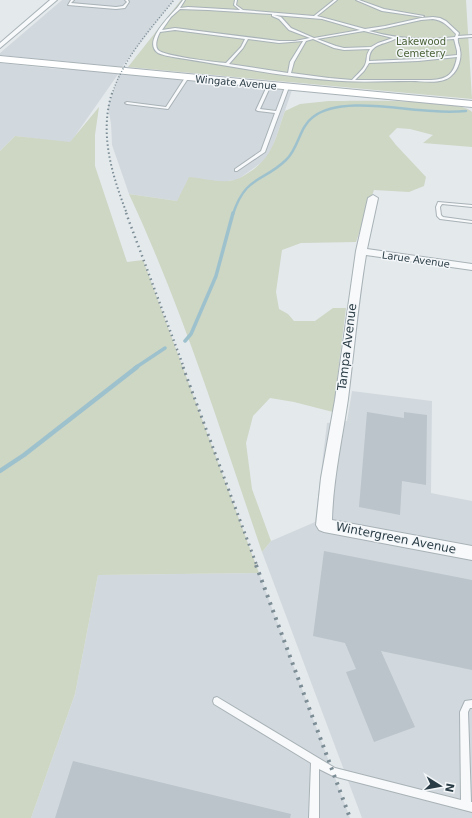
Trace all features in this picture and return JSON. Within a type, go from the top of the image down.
[{"type":"street","points":[[0,46],[54,0]]},
{"type":"street","name":"Wingate Avenue","points":[[0,60],[472,104]]},
{"type":"street","name":"Tampa Avenue","points":[[325,496],[343,386],[346,350],[361,251],[373,198]]},
{"type":"street","name":"Larue Avenue","points":[[361,251],[472,267]]},
{"type":"street","name":"Wintergreen Avenue","points":[[325,496],[324,525],[472,553]]},
{"type":"lane","points":[[73,0],[69,4],[116,8],[124,7],[128,2],[126,0]]},
{"type":"lane","points":[[184,0],[159,31],[154,41],[154,47],[158,51],[173,56],[318,78],[353,80],[435,80],[449,77],[455,71],[459,50],[456,38],[458,34],[444,21],[383,10],[357,0]]},
{"type":"lane","points":[[236,0],[235,5],[245,12]]},
{"type":"lane","points":[[315,17],[336,0]]},
{"type":"lane","points":[[182,4],[188,8]]},
{"type":"lane","points":[[177,10],[188,8],[315,17],[396,38],[435,40],[472,36]]},
{"type":"lane","points":[[265,13],[280,18],[290,29],[344,49],[371,48],[386,40],[396,38]]},
{"type":"lane","points":[[280,18],[284,14]]},
{"type":"lane","points":[[159,31],[175,29],[289,42],[304,41],[312,38],[390,27],[411,20],[432,18]]},
{"type":"lane","points":[[166,23],[175,29]]},
{"type":"lane","points":[[227,64],[242,47],[247,38]]},
{"type":"lane","points":[[289,74],[292,62],[304,41]]},
{"type":"lane","points":[[353,80],[366,67],[371,48]]},
{"type":"lane","points":[[368,62],[418,60],[458,56]]},
{"type":"lane","points":[[127,103],[167,108],[187,77]]},
{"type":"lane","points":[[269,85],[258,110],[277,112]]},
{"type":"lane","points":[[236,170],[263,152],[287,87]]},
{"type":"lane","points":[[472,206],[440,203],[438,207],[439,216],[442,218],[472,222]]},
{"type":"lane","points":[[217,701],[333,772],[469,806],[464,712],[468,704],[472,704]]},
{"type":"lane","points":[[314,818],[315,761]]},
{"type":"shaded area","points":[[62,0],[174,0],[122,67],[0,55],[0,53]]},
{"type":"shaded area","points":[[0,63],[57,69],[121,71],[293,87],[271,152],[265,160],[237,180],[228,181],[177,201],[129,194],[112,145],[111,124],[108,107],[119,73],[70,143],[15,136],[0,151]]},
{"type":"shaded area","points":[[352,391],[432,401],[431,493],[472,501],[472,818],[362,818],[262,552],[271,541],[315,522],[327,423],[347,421]]},
{"type":"shaded area","points":[[259,573],[350,818],[31,818],[75,694],[98,575]]},
{"type":"green space","name":"Lakewood Cemetery","points":[[181,0],[466,0],[472,99],[128,67]]},
{"type":"green space","points":[[329,101],[428,102],[448,104],[464,108],[472,112],[472,147],[423,143],[433,135],[410,129],[397,128],[389,136],[426,177],[424,186],[409,192],[374,190],[356,242],[301,243],[282,250],[276,292],[279,309],[288,314],[294,321],[315,321],[333,308],[346,308],[333,412],[294,402],[270,398],[253,416],[246,443],[252,489],[271,541],[262,552],[184,327],[149,238],[129,194],[177,201],[189,177],[224,181],[232,181],[239,178],[257,167],[268,153],[276,138],[285,111],[300,104]]},
{"type":"green space","points":[[99,107],[95,135],[95,166],[127,262],[143,260],[259,573],[98,575],[75,694],[31,818],[0,818],[0,151],[15,136],[70,142]]},
{"type":"building","points":[[367,412],[404,418],[404,412],[427,415],[426,485],[402,481],[400,515],[359,507]]},
{"type":"building","points":[[324,551],[472,580],[472,670],[381,651],[415,727],[374,742],[346,672],[356,669],[345,643],[313,636]]},
{"type":"building","points":[[73,761],[291,814],[290,818],[55,818]]},
{"type":"waterway","points":[[233,214],[243,192],[255,181],[269,173],[286,160],[294,150],[308,121],[325,111],[339,107],[354,106],[388,107],[441,112],[466,111]]},
{"type":"waterway","points":[[185,341],[191,334],[216,276],[233,213]]},
{"type":"waterway","points":[[135,368],[165,348]]},
{"type":"waterway","points":[[0,471],[24,455],[137,367]]},
{"type":"railway","points":[[112,94],[123,68],[138,44],[174,0]]},
{"type":"railway","points":[[112,93],[108,108],[107,139],[112,169],[127,214]]},
{"type":"railway","points":[[126,213],[184,368]]},
{"type":"railway","points":[[183,367],[257,566]]},
{"type":"railway","points":[[256,565],[350,818]]}]
